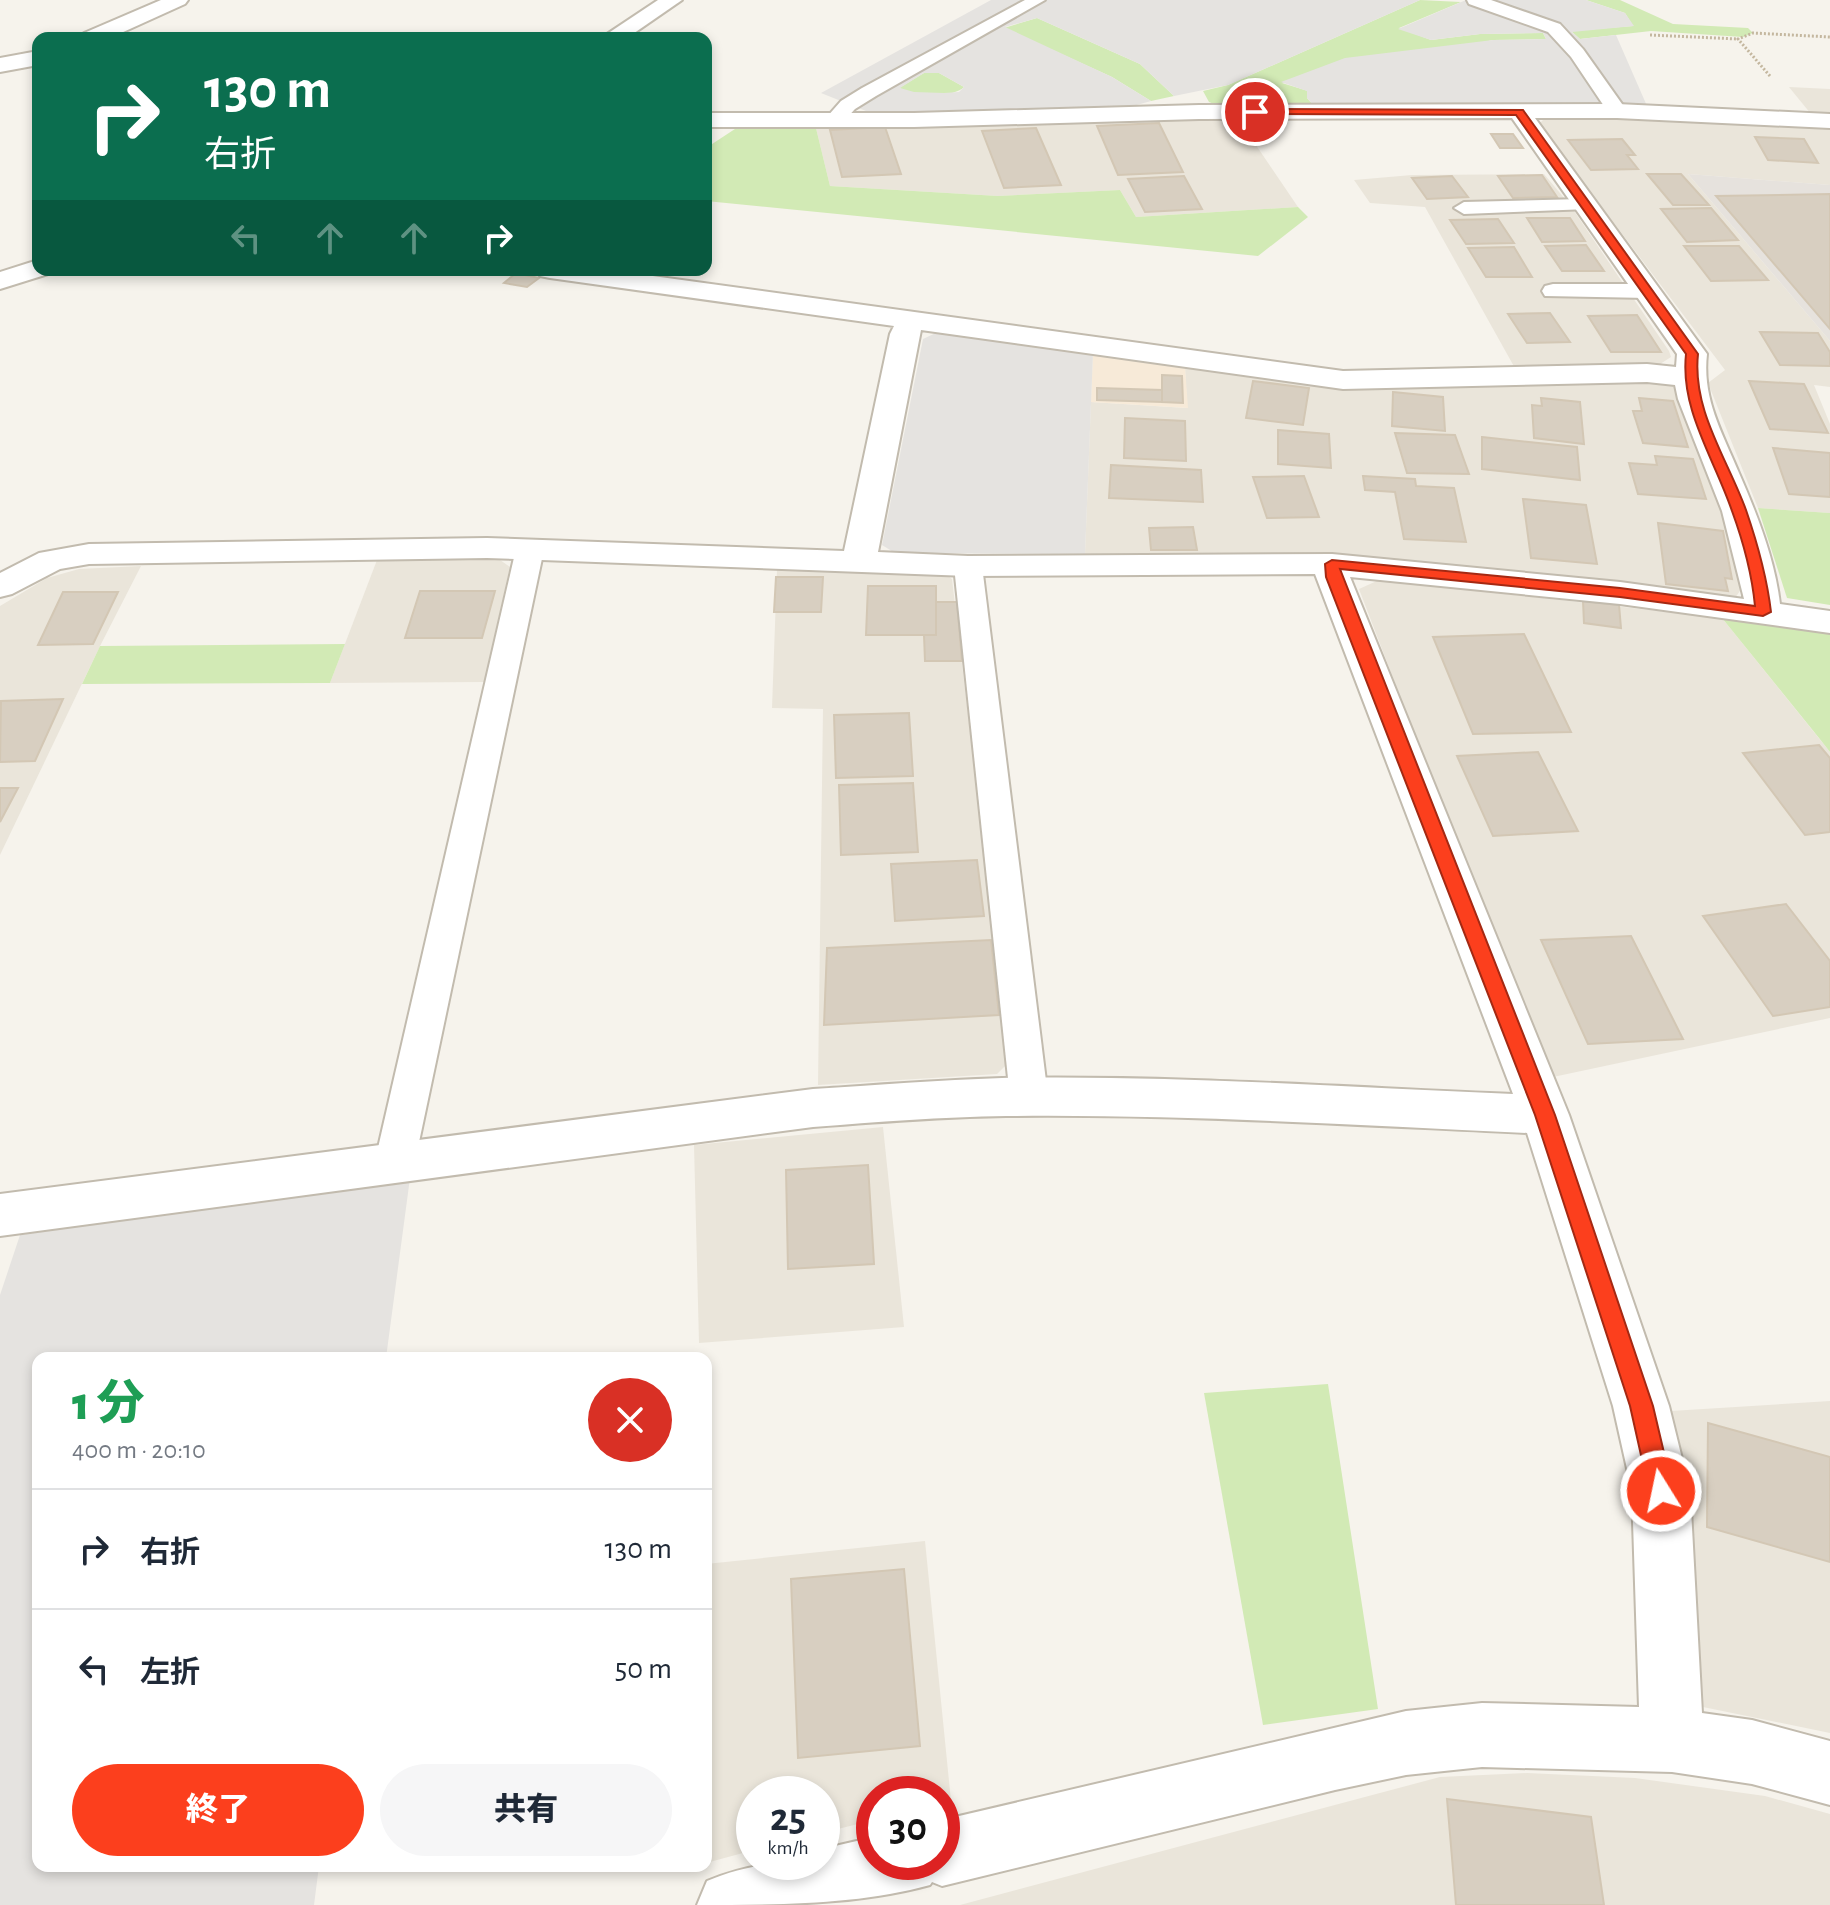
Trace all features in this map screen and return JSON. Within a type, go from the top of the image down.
[{"type":"street","points":[[106,32],[178,0]]},
{"type":"street","points":[[621,32],[672,0]]},
{"type":"street","points":[[0,65],[32,59]]},
{"type":"street","points":[[712,120],[914,120],[1199,112],[1617,111],[1830,121]]},
{"type":"street","points":[[1519,112],[1582,205],[1692,354],[1689,378],[1693,399],[1739,511],[1761,590],[1763,612]]},
{"type":"street","points":[[0,281],[32,270]]},
{"type":"street","points":[[593,276],[1365,382],[1647,373],[1689,378]]},
{"type":"street","points":[[859,563],[904,334],[912,320]]},
{"type":"street","points":[[0,587],[51,560],[89,554],[530,549],[968,566],[1332,564],[1620,593],[1830,622]]},
{"type":"street","points":[[1332,564],[1333,577],[1545,1115],[1654,1451],[1661,1491],[1672,1740]]},
{"type":"street","points":[[0,1215],[813,1108],[1029,1097],[1267,1102],[1545,1115]]},
{"type":"street","points":[[960,1849],[1406,1743],[1482,1735],[1672,1740],[1752,1752],[1830,1773]]},
{"type":"street","points":[[731,1905],[856,1874]]},
{"type":"lane","points":[[836,118],[858,98],[1037,0]]},
{"type":"lane","points":[[1475,0],[1554,28],[1577,53],[1617,111]]},
{"type":"lane","points":[[1464,208],[1582,205]]},
{"type":"lane","points":[[1553,291],[1648,291]]},
{"type":"lane","points":[[395,1161],[530,549]]},
{"type":"lane","points":[[968,566],[1029,1097]]},
{"type":"path","points":[[1650,35],[1738,39],[1753,33],[1830,37]]},
{"type":"path","points":[[1738,39],[1773,80],[1784,119]]},
{"type":"shaded area","points":[[991,0],[1420,0],[1228,85],[1174,96],[1140,64],[1037,18],[1005,27],[1112,77],[1151,101],[1133,106],[903,114],[866,111],[821,93]],"holes":[[[924,73],[939,73],[964,87],[959,92],[944,93],[900,88]]]},
{"type":"shaded area","points":[[1466,0],[1586,0],[1625,13],[1634,26],[1572,32],[1580,39],[1616,35],[1647,106],[1315,107],[1307,98],[1307,91],[1281,82],[1345,58],[1493,40],[1546,39],[1543,33],[1480,34],[1431,40],[1398,29]]},
{"type":"shaded area","points":[[1789,87],[1830,89],[1830,115],[1811,114]]},
{"type":"shaded area","points":[[1237,117],[1298,207],[1136,217],[1120,190],[998,196],[830,186],[815,124],[972,126]]},
{"type":"shaded area","points":[[1546,117],[1830,125],[1830,185],[1688,174],[1830,341],[1830,387],[1814,385],[1830,424],[1830,513],[1758,508],[1708,383],[1725,370],[1539,124]]},
{"type":"shaded area","points":[[1544,174],[1570,205],[1669,351],[1671,357],[1657,366],[1516,370],[1425,207],[1370,203],[1354,180],[1412,175]]},
{"type":"shaded area","points":[[1688,174],[1830,185],[1830,341]]},
{"type":"shaded area","points":[[940,331],[1093,353],[1085,554],[895,553],[882,545],[923,339]]},
{"type":"shaded area","points":[[1093,353],[1185,367],[1188,408],[1091,402]]},
{"type":"shaded area","points":[[1185,367],[1358,388],[1658,381],[1674,386],[1723,512],[1742,588],[1735,598],[1294,554],[1085,554],[1091,402],[1187,408]]},
{"type":"shaded area","points":[[377,560],[500,560],[510,567],[484,682],[330,683]]},
{"type":"shaded area","points":[[141,566],[0,855],[0,606],[47,578],[79,569]]},
{"type":"shaded area","points":[[777,569],[945,574],[952,579],[1009,1062],[997,1074],[818,1085],[823,709],[772,708]]},
{"type":"shaded area","points":[[1379,580],[1722,618],[1830,752],[1830,1018],[1553,1077],[1359,589]]},
{"type":"shaded area","points":[[883,1127],[904,1327],[699,1343],[694,1145]]},
{"type":"shaded area","points":[[410,1178],[387,1352],[32,1352],[32,1872],[318,1872],[314,1905],[0,1905],[0,1295],[20,1235]]},
{"type":"shaded area","points":[[1830,1401],[1830,1733],[1698,1706],[1694,1564],[1684,1468],[1671,1411]]},
{"type":"shaded area","points":[[925,1541],[948,1776],[856,1776],[856,1824],[840,1828],[840,1776],[736,1776],[736,1855],[712,1861],[712,1563]]},
{"type":"shaded area","points":[[1527,1773],[1635,1778],[1765,1796],[1830,1814],[1830,1905],[960,1905],[1440,1777]]},
{"type":"green space","points":[[1420,0],[1461,2],[1399,28],[1431,40],[1480,34],[1543,33],[1546,39],[1493,40],[1282,83],[1308,91],[1307,98],[1315,107],[1223,107],[1209,102],[1203,91],[1228,85]]},
{"type":"green space","points":[[1586,0],[1620,0],[1673,24],[1748,28],[1753,33],[1743,37],[1651,31],[1580,39],[1571,31],[1633,26],[1625,13]]},
{"type":"green space","points":[[1037,18],[1140,64],[1174,96],[1151,101],[1112,77],[1004,28]]},
{"type":"green space","points":[[924,73],[939,73],[964,87],[951,93],[932,95],[899,88]]},
{"type":"green space","points":[[815,124],[830,186],[998,196],[1120,190],[1136,217],[1298,207],[1308,217],[1258,256],[712,202],[712,144],[738,127]]},
{"type":"green space","points":[[1758,508],[1830,513],[1830,605],[1787,598]]},
{"type":"green space","points":[[1722,618],[1830,634],[1830,752],[1819,738]]},
{"type":"green space","points":[[345,644],[330,683],[82,684],[100,646]]},
{"type":"green space","points":[[1328,1384],[1378,1709],[1263,1725],[1204,1393]]},
{"type":"building","points":[[1159,123],[1183,172],[1118,175],[1097,126]]},
{"type":"building","points":[[885,127],[901,174],[842,177],[830,130]]},
{"type":"building","points":[[1036,128],[1061,185],[1004,188],[982,131]]},
{"type":"building","points":[[1491,134],[1513,134],[1523,148],[1500,148]]},
{"type":"building","points":[[1755,137],[1804,139],[1818,163],[1768,160]]},
{"type":"building","points":[[1622,139],[1635,155],[1627,155],[1638,169],[1591,170],[1568,140]]},
{"type":"building","points":[[1647,174],[1681,174],[1709,205],[1673,205]]},
{"type":"building","points":[[1542,175],[1557,197],[1513,198],[1498,176]]},
{"type":"building","points":[[1184,176],[1202,209],[1145,212],[1128,179]]},
{"type":"building","points":[[1452,176],[1468,197],[1427,199],[1412,178]]},
{"type":"building","points":[[1830,194],[1830,329],[1716,196]]},
{"type":"building","points":[[1711,208],[1738,240],[1687,242],[1661,209]]},
{"type":"building","points":[[1527,218],[1570,218],[1585,241],[1542,242]]},
{"type":"building","points":[[1498,219],[1514,243],[1466,244],[1450,220]]},
{"type":"building","points":[[1586,245],[1604,271],[1562,271],[1545,246]]},
{"type":"building","points":[[1684,246],[1739,246],[1768,280],[1711,281]]},
{"type":"building","points":[[1514,247],[1532,277],[1486,277],[1468,248]]},
{"type":"building","points":[[512,276],[539,278],[527,287],[504,283]]},
{"type":"building","points":[[1550,313],[1570,342],[1527,343],[1508,314]]},
{"type":"building","points":[[1637,315],[1661,352],[1611,352],[1588,316]]},
{"type":"building","points":[[1760,332],[1818,333],[1830,352],[1830,366],[1780,365]]},
{"type":"building","points":[[1162,375],[1182,376],[1183,403],[1162,402]]},
{"type":"building","points":[[1253,381],[1309,388],[1303,425],[1246,418]]},
{"type":"building","points":[[1749,381],[1804,384],[1828,433],[1770,429]]},
{"type":"building","points":[[1097,388],[1162,390],[1162,402],[1097,400]]},
{"type":"building","points":[[1393,392],[1443,397],[1445,431],[1392,426]]},
{"type":"building","points":[[1541,398],[1580,402],[1584,444],[1534,438],[1532,405],[1542,406]]},
{"type":"building","points":[[1639,398],[1673,401],[1688,447],[1643,443],[1633,411],[1642,411]]},
{"type":"building","points":[[1125,418],[1185,421],[1186,461],[1124,458]]},
{"type":"building","points":[[1278,430],[1329,434],[1331,468],[1278,464]]},
{"type":"building","points":[[1395,433],[1455,435],[1469,474],[1407,473]]},
{"type":"building","points":[[1482,437],[1577,447],[1580,480],[1482,469]]},
{"type":"building","points":[[1773,448],[1830,453],[1830,497],[1789,494]]},
{"type":"building","points":[[1655,456],[1693,459],[1706,499],[1638,494],[1629,463],[1657,465]]},
{"type":"building","points":[[1111,465],[1201,470],[1203,502],[1109,498]]},
{"type":"building","points":[[1304,476],[1319,517],[1267,518],[1253,477]]},
{"type":"building","points":[[1363,476],[1415,479],[1416,486],[1454,488],[1466,542],[1404,539],[1395,492],[1365,490]]},
{"type":"building","points":[[1523,499],[1586,505],[1597,564],[1531,558]]},
{"type":"building","points":[[1658,523],[1723,531],[1732,579],[1725,578],[1728,591],[1666,584]]},
{"type":"building","points":[[1193,527],[1197,550],[1151,550],[1149,528]]},
{"type":"building","points":[[776,577],[823,577],[821,612],[774,612]]},
{"type":"building","points":[[868,586],[936,586],[936,635],[866,635]]},
{"type":"building","points":[[420,591],[495,591],[482,638],[405,638]]},
{"type":"building","points":[[63,592],[118,592],[93,644],[38,645]]},
{"type":"building","points":[[1583,601],[1619,605],[1621,628],[1584,623]]},
{"type":"building","points":[[936,602],[957,602],[962,661],[925,661],[924,635],[936,635]]},
{"type":"building","points":[[1524,634],[1571,732],[1473,734],[1433,637]]},
{"type":"building","points":[[63,699],[35,761],[0,762],[1,701]]},
{"type":"building","points":[[909,713],[913,776],[836,778],[834,715]]},
{"type":"building","points":[[1819,745],[1830,758],[1830,832],[1805,835],[1743,753]]},
{"type":"building","points":[[1538,752],[1578,831],[1493,836],[1457,756]]},
{"type":"building","points":[[913,783],[918,852],[841,855],[839,785]]},
{"type":"building","points":[[0,788],[18,788],[0,822]]},
{"type":"building","points":[[977,860],[984,916],[895,921],[891,864]]},
{"type":"building","points":[[1786,904],[1830,961],[1830,1007],[1773,1016],[1703,916]]},
{"type":"building","points":[[1631,936],[1683,1039],[1588,1044],[1541,940]]},
{"type":"building","points":[[991,940],[999,1015],[824,1025],[827,948]]},
{"type":"building","points":[[868,1165],[874,1264],[788,1269],[786,1170]]},
{"type":"building","points":[[1708,1423],[1830,1457],[1830,1562],[1707,1527]]},
{"type":"building","points":[[904,1569],[920,1746],[798,1758],[791,1579]]},
{"type":"building","points":[[1447,1799],[1591,1817],[1604,1905],[1456,1905]]},
{"type":"route","points":[[1255,112],[1519,112],[1582,205],[1692,354],[1689,378],[1693,399],[1739,511],[1761,590],[1763,612],[1620,593],[1332,564],[1333,577],[1545,1115],[1641,1406],[1661,1491]]}]
